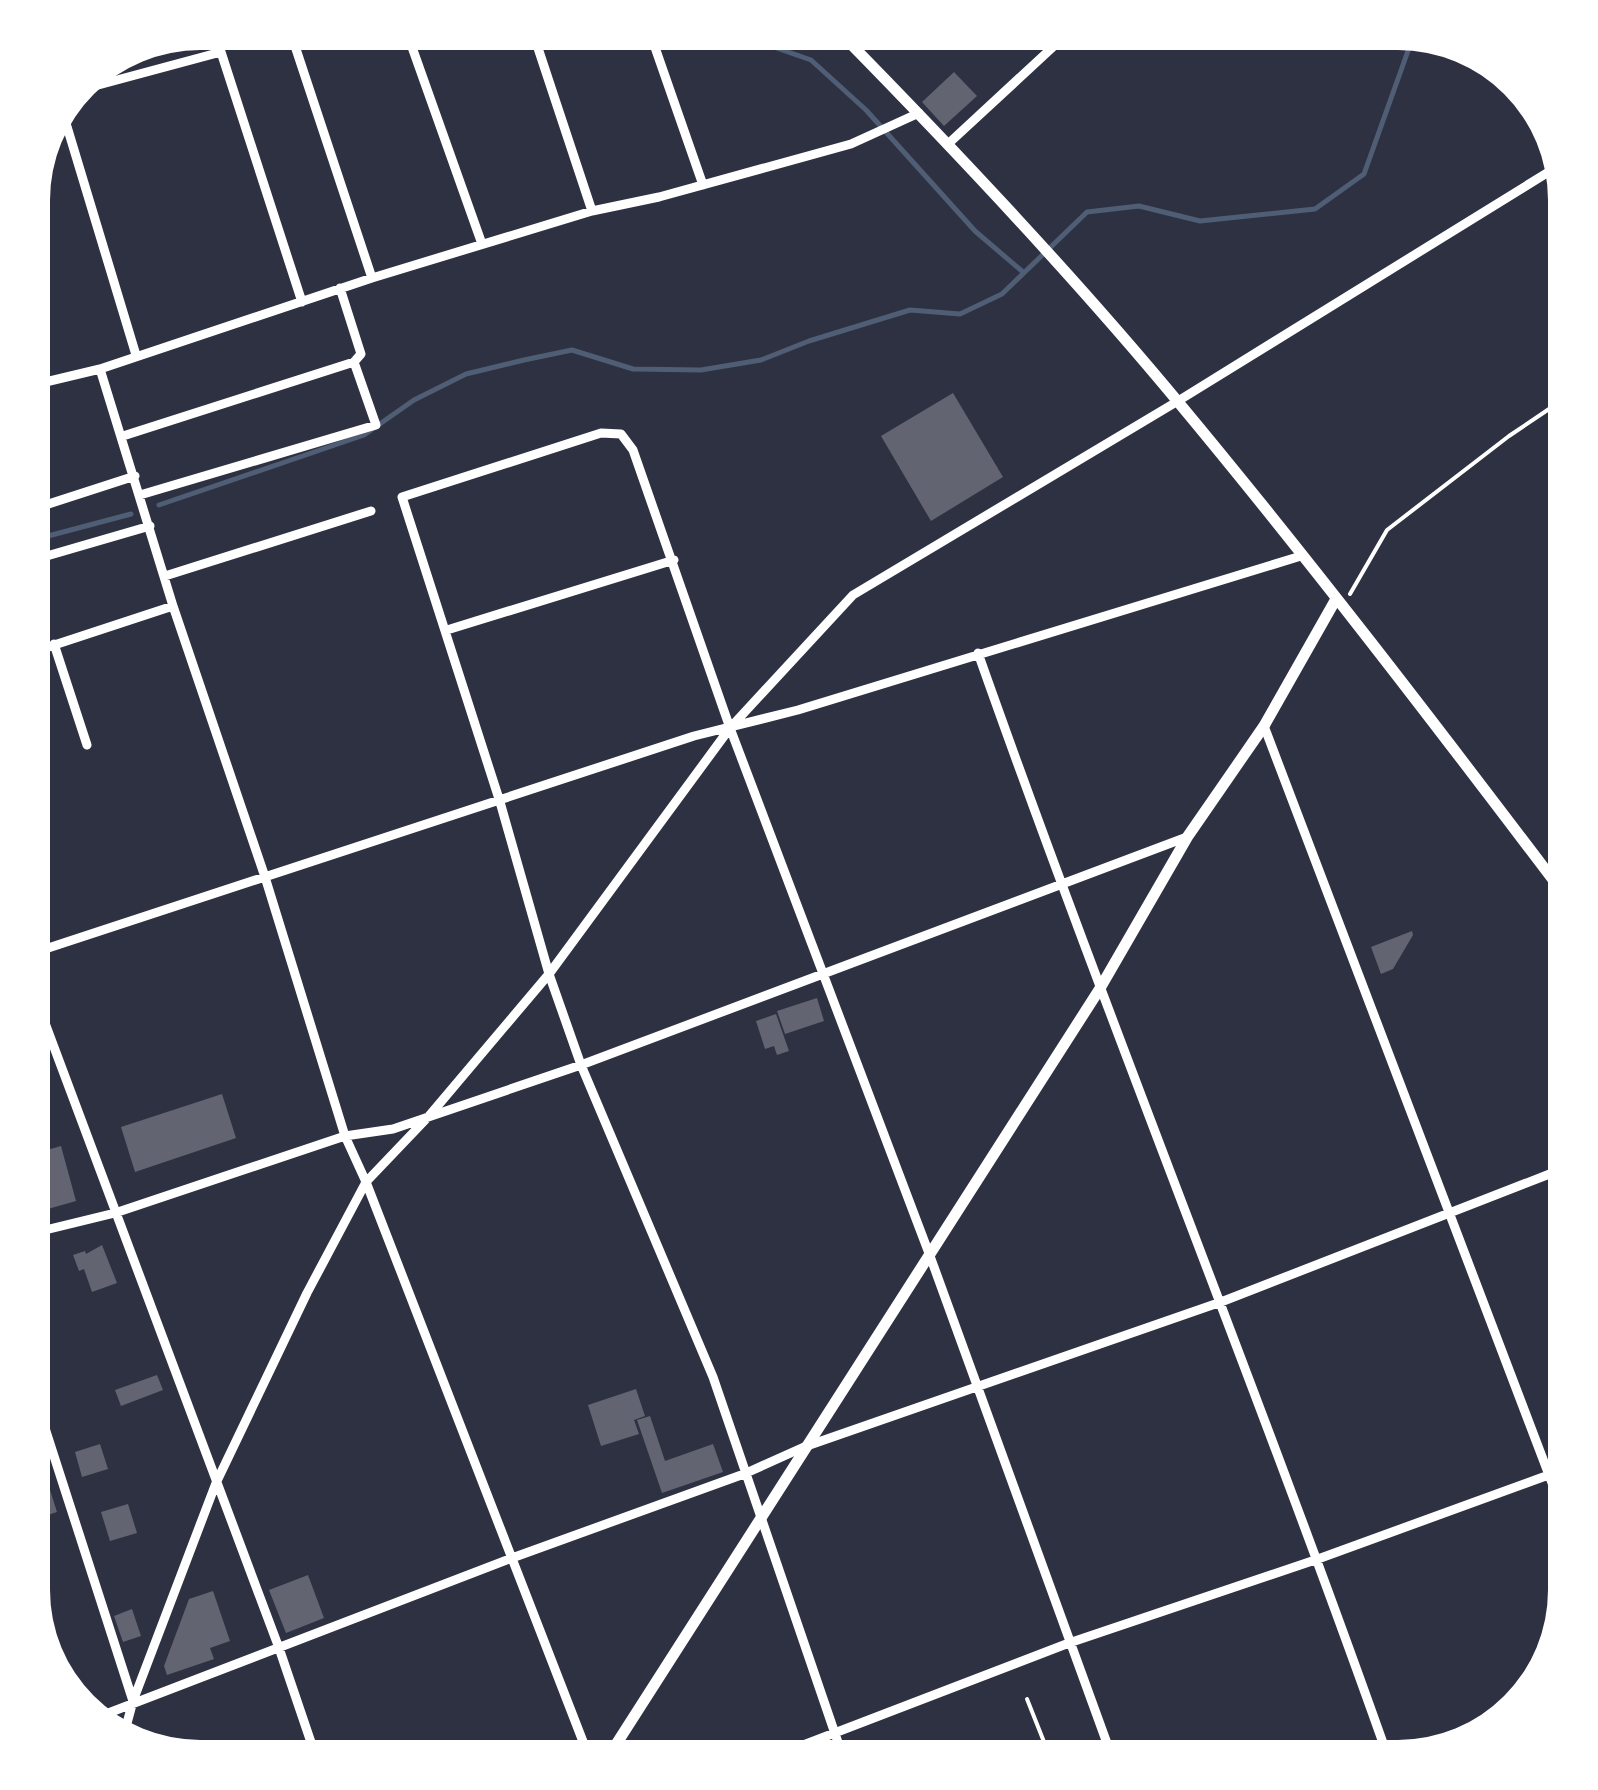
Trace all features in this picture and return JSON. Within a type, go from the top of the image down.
[{"type":"street","points":[[296,50],[372,278]]},
{"type":"street","points":[[413,50],[482,244]]},
{"type":"street","points":[[539,50],[592,211]]},
{"type":"street","points":[[656,50],[703,185]]},
{"type":"street","points":[[857,50],[1007,207],[1178,402],[1548,862]]},
{"type":"street","points":[[948,144],[1050,50]]},
{"type":"street","points":[[107,83],[221,52],[302,302]]},
{"type":"street","points":[[50,381],[100,369],[340,288],[592,211],[851,144],[919,113]]},
{"type":"street","points":[[68,129],[136,355]]},
{"type":"street","points":[[127,1721],[216,1483],[366,1182],[429,1116],[548,974],[730,728],[823,624],[854,594],[1178,402],[1545,174]]},
{"type":"street","points":[[122,436],[354,362],[360,354],[340,288]]},
{"type":"street","points":[[140,495],[376,425],[354,362]]},
{"type":"street","points":[[100,369],[345,1136],[582,1740]]},
{"type":"street","points":[[836,1740],[713,1377],[581,1065],[548,974],[500,802],[402,497],[601,434],[620,434],[633,450],[730,728],[930,1256],[1105,1740]]},
{"type":"street","points":[[50,504],[135,476]]},
{"type":"street","points":[[166,576],[371,510]]},
{"type":"street","points":[[50,555],[150,526]]},
{"type":"street","points":[[50,947],[694,736],[1301,556]]},
{"type":"street","points":[[447,630],[674,560]]},
{"type":"street","points":[[619,1740],[1099,990],[1188,836],[1264,726],[1339,602]]},
{"type":"street","points":[[50,646],[174,606]]},
{"type":"street","points":[[54,644],[87,745]]},
{"type":"street","points":[[978,654],[1060,886],[1318,1559],[1382,1740]]},
{"type":"street","points":[[1264,726],[1548,1470]]},
{"type":"street","points":[[50,1229],[114,1213],[345,1136],[393,1129],[581,1065],[1188,836]]},
{"type":"street","points":[[50,1038],[310,1740]]},
{"type":"street","points":[[111,1711],[744,1474],[804,1448],[1221,1302],[1548,1175]]},
{"type":"street","points":[[50,1447],[132,1701]]},
{"type":"street","points":[[821,1740],[1070,1643],[1548,1476]]},
{"type":"lane","points":[[1027,1699],[1043,1740]]},
{"type":"path","points":[[1339,602],[1388,530],[1548,410]]},
{"type":"building","points":[[954,72],[977,96],[944,126],[922,102]]},
{"type":"building","points":[[953,393],[1003,477],[931,521],[881,436]]},
{"type":"building","points":[[1412,931],[1393,969],[1381,974],[1371,947]]},
{"type":"building","points":[[817,998],[824,1021],[785,1034],[777,1011]]},
{"type":"building","points":[[776,1014],[789,1051],[777,1055],[774,1046],[765,1049],[756,1021]]},
{"type":"building","points":[[222,1094],[236,1138],[135,1172],[121,1127]]},
{"type":"building","points":[[61,1146],[76,1201],[50,1208],[50,1149]]},
{"type":"building","points":[[102,1245],[117,1283],[92,1292],[84,1269],[79,1271],[73,1255],[85,1251],[86,1254]]},
{"type":"building","points":[[157,1375],[163,1390],[121,1406],[115,1390]]},
{"type":"building","points":[[636,1389],[645,1416],[634,1420],[639,1434],[601,1446],[588,1405]]},
{"type":"building","points":[[650,1416],[665,1461],[713,1444],[723,1472],[662,1493],[637,1420]]},
{"type":"building","points":[[100,1444],[108,1469],[82,1477],[75,1452]]},
{"type":"building","points":[[50,1490],[57,1512],[50,1514]]},
{"type":"building","points":[[128,1504],[137,1533],[110,1541],[101,1512]]},
{"type":"building","points":[[308,1575],[324,1618],[286,1633],[269,1590]]},
{"type":"building","points":[[213,1591],[230,1641],[210,1648],[214,1659],[167,1675],[164,1666],[189,1599]]},
{"type":"building","points":[[132,1609],[141,1636],[123,1642],[114,1616]]},
{"type":"waterway","points":[[782,50],[811,60],[866,110],[975,231],[1023,272]]},
{"type":"waterway","points":[[159,505],[364,435],[414,400],[466,374],[524,360],[572,350],[633,369],[701,370],[761,360],[910,310],[960,314],[1002,294],[1087,212],[1139,206],[1200,221],[1315,209],[1364,174],[1408,50]]},
{"type":"waterway","points":[[50,535],[131,514]]}]
